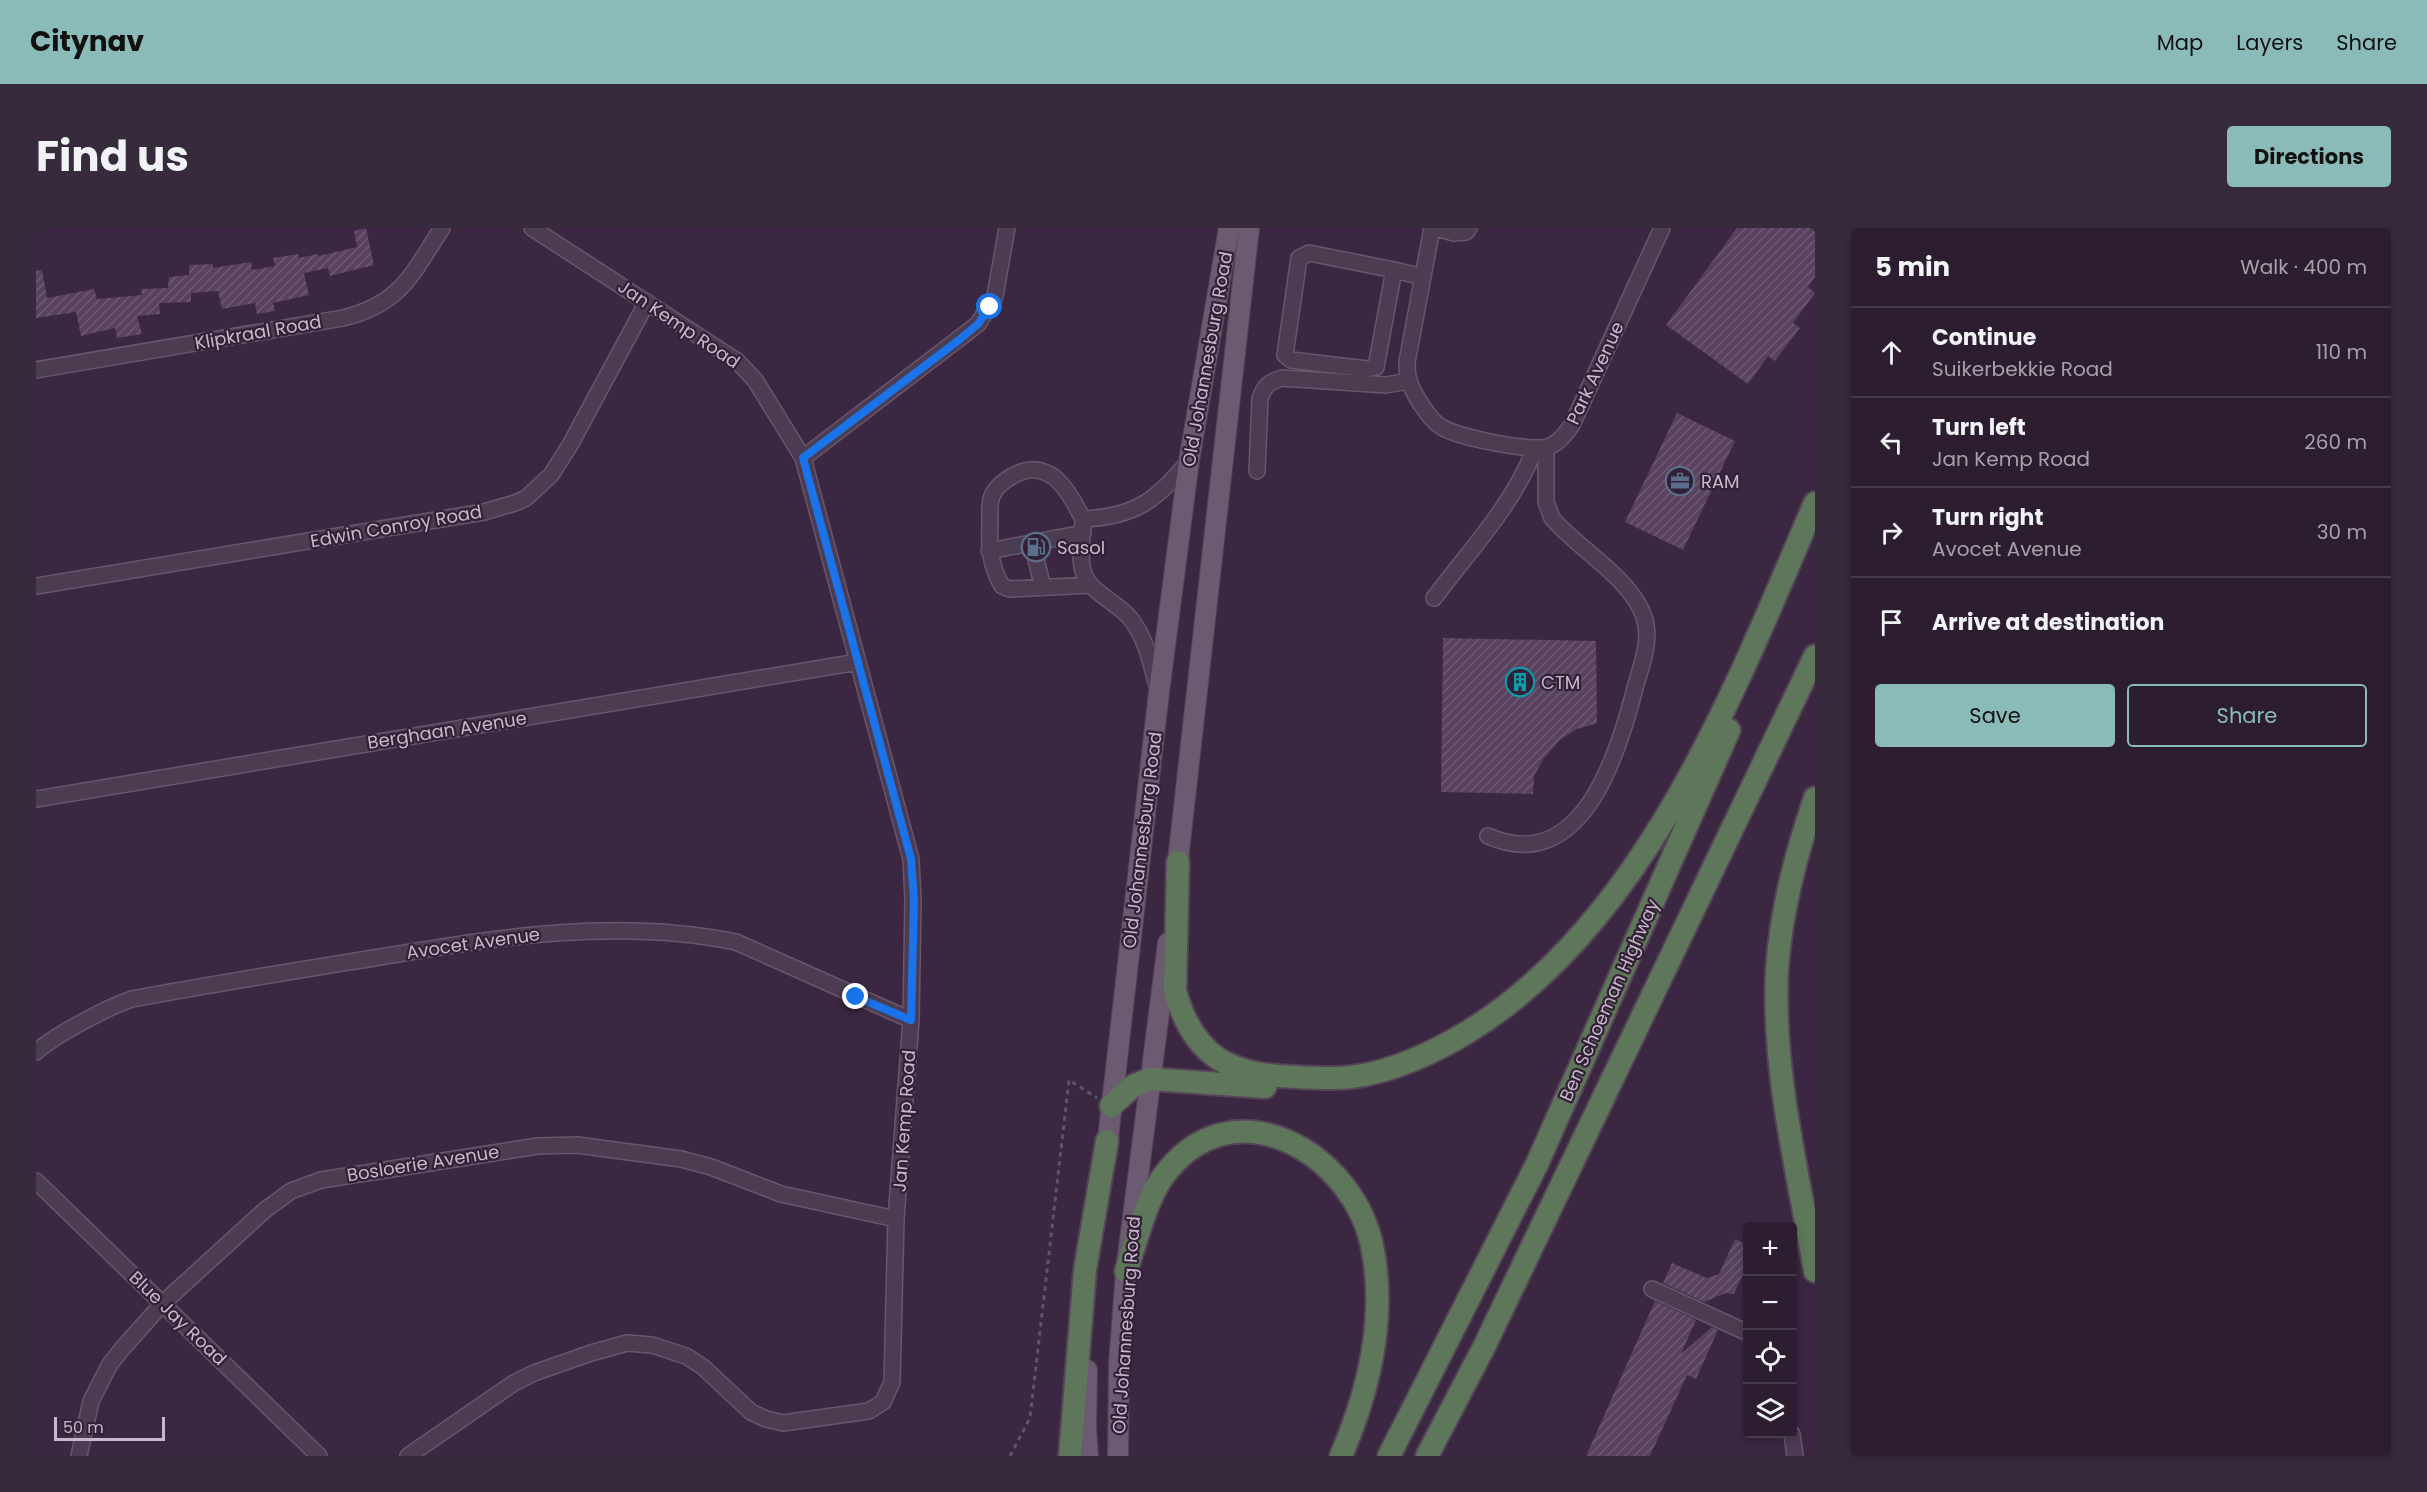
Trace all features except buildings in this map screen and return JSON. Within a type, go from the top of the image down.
[{"type":"highway","points":[[1111,1107],[1133,1086],[1150,1079],[1293,1087],[1329,1083],[1428,1054],[1486,1021],[1507,1006],[1540,976],[1597,916],[1643,853],[1675,801],[1734,691],[1815,503]]},
{"type":"highway","name":"Ben Schoeman Highway","points":[[1389,1456],[1537,1164],[1815,536]]},
{"type":"highway","name":"Ben Schoeman Highway","points":[[1427,1456],[1485,1345],[1815,656]]},
{"type":"highway","points":[[1815,798],[1792,872],[1780,937],[1777,971],[1778,1039],[1782,1077],[1815,1271]]},
{"type":"highway","points":[[1178,862],[1175,991],[1192,1034],[1216,1058],[1246,1072],[1269,1076],[1352,1077]]},
{"type":"highway","points":[[1126,1271],[1161,1180],[1172,1166],[1203,1143],[1222,1135],[1259,1133],[1295,1144],[1323,1162],[1356,1203],[1370,1238],[1375,1275],[1375,1328],[1367,1383],[1341,1456]]},
{"type":"highway","points":[[1070,1456],[1085,1270],[1107,1141]]},
{"type":"main road","name":"Old Johannesburg Road","points":[[1088,1456],[1086,1380],[1107,1141],[1159,692],[1189,461],[1229,228]]},
{"type":"main road","name":"Old Johannesburg Road","points":[[1118,1456],[1119,1364],[1126,1271],[1178,862],[1249,228]]},
{"type":"street","name":"Klipkraal Road","points":[[36,370],[344,318],[370,310],[382,304],[403,286],[442,228]]},
{"type":"street","name":"Jan Kemp Road","points":[[408,1456],[514,1383],[534,1373],[627,1343],[652,1345],[694,1360],[751,1412],[775,1422],[792,1423],[859,1414],[875,1408],[884,1402],[891,1389],[893,1373],[896,1219],[911,1020],[914,900],[911,859],[803,458],[747,371],[725,353],[532,228]]},
{"type":"street","points":[[803,458],[978,324],[995,296],[1007,228]]},
{"type":"street","points":[[1469,228],[1466,232],[1454,233],[1434,228],[1407,362],[1408,381],[1429,416],[1439,426],[1461,434],[1541,448]]},
{"type":"street","name":"Park Avenue","points":[[1541,448],[1558,442],[1572,425],[1662,228]]},
{"type":"street","points":[[1394,270],[1376,367],[1367,369],[1291,360],[1285,355],[1291,298],[1299,258],[1309,253],[1394,270],[1423,277]]},
{"type":"street","name":"Edwin Conroy Road","points":[[36,586],[484,512],[515,503],[535,492],[550,475],[570,445],[647,302]]},
{"type":"street","points":[[1257,471],[1260,399],[1263,389],[1270,382],[1282,378],[1386,385],[1408,381]]},
{"type":"street","points":[[1434,598],[1514,492],[1541,448]]},
{"type":"street","points":[[1488,836],[1502,842],[1520,844],[1538,842],[1573,825],[1588,808],[1610,769],[1620,743],[1647,634],[1644,615],[1633,593],[1552,518],[1546,502],[1541,448]]},
{"type":"street","points":[[989,550],[1032,543],[1138,507],[1151,501],[1171,483],[1189,461]]},
{"type":"street","points":[[1091,585],[1010,589],[1002,586],[994,573],[989,550],[992,496],[999,486],[1016,474],[1029,469],[1040,470],[1053,477],[1069,495],[1083,526],[1082,566],[1084,574],[1091,585],[1121,609],[1138,629],[1159,692]]},
{"type":"street","points":[[1032,543],[1043,588]]},
{"type":"street","name":"Berghaan Avenue","points":[[36,799],[858,662]]},
{"type":"street","name":"Avocet Avenue","points":[[36,1052],[115,1006],[132,999],[498,937],[575,931],[716,937],[736,942],[911,1020]]},
{"type":"street","name":"Bosloerie Avenue","points":[[79,1456],[91,1401],[110,1364],[163,1304],[265,1210],[291,1191],[321,1180],[372,1170],[538,1146],[587,1146],[681,1159],[711,1167],[781,1194],[896,1219]]},
{"type":"street","name":"Blue Jay Road","points":[[36,1181],[319,1456]]},
{"type":"street","points":[[1652,1289],[1743,1331]]},
{"type":"street","points":[[1793,1438],[1796,1456]]},
{"type":"path","points":[[1010,1456],[1030,1418],[1069,1080],[1111,1107]]},
{"type":"place","name":"RAM","points":[[1680,481]]},
{"type":"place","name":"Sasol","points":[[1036,547]]},
{"type":"place","name":"CTM","points":[[1520,682]]},
{"type":"route","points":[[856,997],[911,1020],[913,879],[908,843],[803,458],[959,340],[978,324],[990,307]]}]
